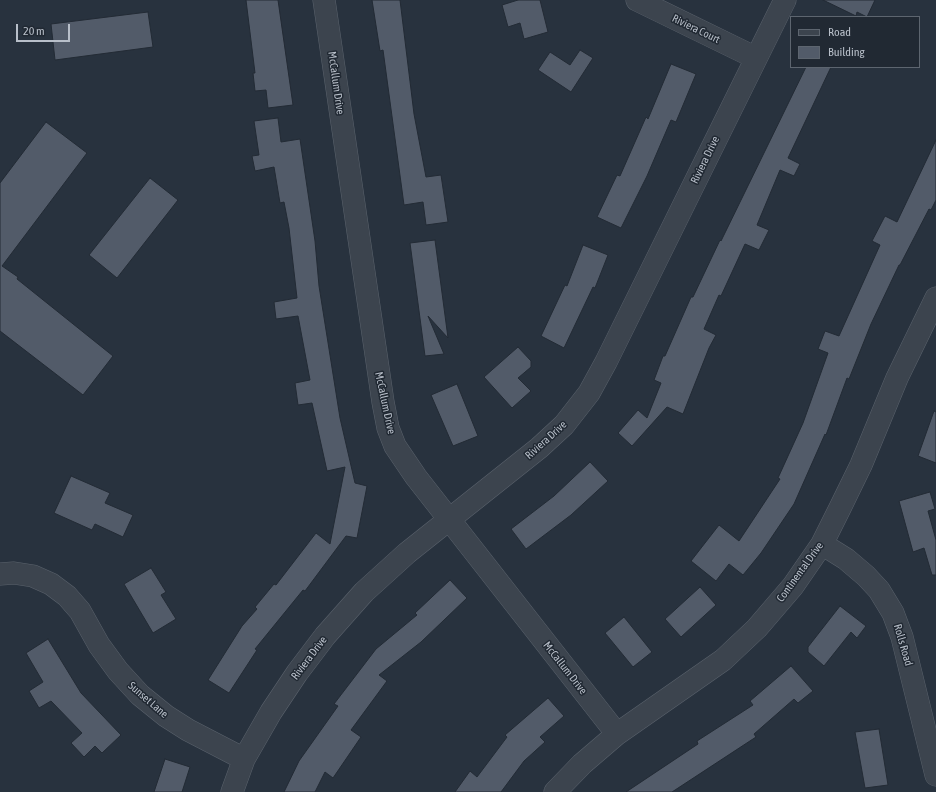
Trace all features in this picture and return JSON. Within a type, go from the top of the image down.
[{"type":"street","name":"McCallum Drive","points":[[324,0],[388,428],[405,463],[617,734]]},
{"type":"street","name":"Riviera Court","points":[[637,0],[756,58]]},
{"type":"street","name":"Riviera Drive","points":[[232,792],[244,759],[271,712],[297,673],[325,636],[364,592],[407,553],[539,448],[564,425],[588,393],[610,354],[785,0]]},
{"type":"street","name":"Continental Drive","points":[[555,792],[582,764],[617,734],[723,660],[757,628],[793,586],[822,544],[861,465],[897,378],[936,298]]},
{"type":"street","name":"Rolls Road","points":[[822,544],[846,559],[866,576],[879,590],[893,613],[902,637],[936,775]]},
{"type":"street","name":"Sunset Lane","points":[[0,574],[14,573],[33,576],[51,584],[67,596],[80,611],[99,645],[118,671],[140,695],[166,716],[188,730],[244,759]]},
{"type":"building","points":[[246,0],[278,0],[293,105],[268,108],[266,90],[255,91],[253,73],[255,73]]},
{"type":"building","points":[[372,0],[400,0],[414,114],[426,177],[441,175],[448,222],[426,225],[423,202],[404,205],[383,50],[380,51]]},
{"type":"building","points":[[518,0],[540,0],[548,32],[524,39],[520,23],[508,27],[502,5]]},
{"type":"building","points":[[823,0],[875,0],[867,16],[857,12],[856,16]]},
{"type":"building","points":[[148,12],[153,47],[55,60],[51,24]]},
{"type":"building","points":[[580,50],[593,58],[571,92],[538,70],[550,52],[570,65]]},
{"type":"building","points":[[671,64],[696,74],[676,122],[671,120],[647,176],[621,228],[597,217],[617,175],[620,176],[646,117],[648,119]]},
{"type":"building","points":[[806,68],[831,68],[788,158],[800,164],[794,176],[780,170],[757,225],[769,230],[759,250],[745,244],[721,296],[719,295],[704,329],[716,335],[709,348],[683,414],[667,407],[632,446],[618,433],[638,410],[647,418],[661,383],[654,380],[663,356],[665,356],[691,297],[693,297],[720,240],[721,241]]},
{"type":"building","points":[[278,118],[281,142],[300,139],[315,241],[319,286],[340,418],[355,483],[367,486],[357,538],[346,536],[305,591],[303,590],[255,649],[257,650],[229,693],[208,680],[242,626],[257,609],[255,607],[274,584],[276,585],[316,533],[330,544],[345,467],[327,471],[312,403],[298,405],[295,383],[310,380],[298,316],[276,319],[274,302],[297,298],[289,228],[284,202],[280,203],[274,167],[255,171],[252,156],[259,155],[254,121]]},
{"type":"building","points":[[46,122],[87,153],[2,266],[18,277],[17,279],[113,356],[83,395],[0,331],[0,183]]},
{"type":"building","points":[[936,140],[936,200],[931,210],[929,209],[899,265],[871,324],[849,379],[847,378],[826,435],[825,434],[794,504],[761,553],[743,575],[729,564],[716,581],[691,561],[719,525],[739,541],[780,479],[778,478],[803,423],[828,353],[818,349],[825,331],[839,336],[880,245],[872,241],[885,216],[897,222]]},
{"type":"building","points":[[150,178],[178,200],[117,278],[89,255]]},
{"type":"building","points":[[435,240],[448,338],[428,316],[444,354],[425,356],[410,243]]},
{"type":"building","points":[[583,245],[608,255],[595,288],[593,287],[564,348],[541,336],[565,285],[567,286]]},
{"type":"building","points":[[518,347],[531,361],[531,367],[518,378],[531,391],[512,408],[484,377]]},
{"type":"building","points":[[457,384],[478,436],[453,446],[431,395]]},
{"type":"building","points":[[934,411],[936,412],[936,463],[918,456]]},
{"type":"building","points":[[590,462],[608,481],[571,515],[526,549],[511,529],[554,496]]},
{"type":"building","points":[[71,476],[110,493],[105,503],[133,515],[123,537],[95,524],[92,530],[54,513]]},
{"type":"building","points":[[930,492],[935,509],[928,511],[936,540],[936,575],[932,575],[924,548],[913,552],[899,501]]},
{"type":"building","points":[[151,568],[166,592],[161,595],[176,619],[153,633],[124,584]]},
{"type":"building","points":[[450,580],[467,598],[421,642],[379,675],[387,681],[351,730],[361,737],[333,778],[325,772],[315,792],[284,792],[299,761],[338,706],[334,704],[376,649],[417,615],[415,613]]},
{"type":"building","points":[[700,587],[716,605],[681,637],[665,619]]},
{"type":"building","points":[[840,606],[866,626],[857,638],[851,632],[824,666],[808,652],[808,647]]},
{"type":"building","points":[[624,617],[652,652],[633,667],[605,633]]},
{"type":"building","points":[[48,639],[81,693],[121,735],[102,753],[95,746],[84,757],[71,743],[82,733],[51,701],[39,708],[29,691],[43,682],[26,653]]},
{"type":"building","points":[[791,666],[813,691],[798,703],[794,699],[754,734],[756,737],[672,792],[626,792],[698,744],[697,741],[753,705],[750,701]]},
{"type":"building","points":[[548,698],[564,716],[540,737],[545,742],[524,761],[501,792],[455,792],[470,771],[477,777],[507,737],[505,735]]},
{"type":"building","points":[[879,729],[888,785],[865,788],[855,732]]},
{"type":"building","points":[[165,759],[190,767],[182,792],[154,792]]}]
